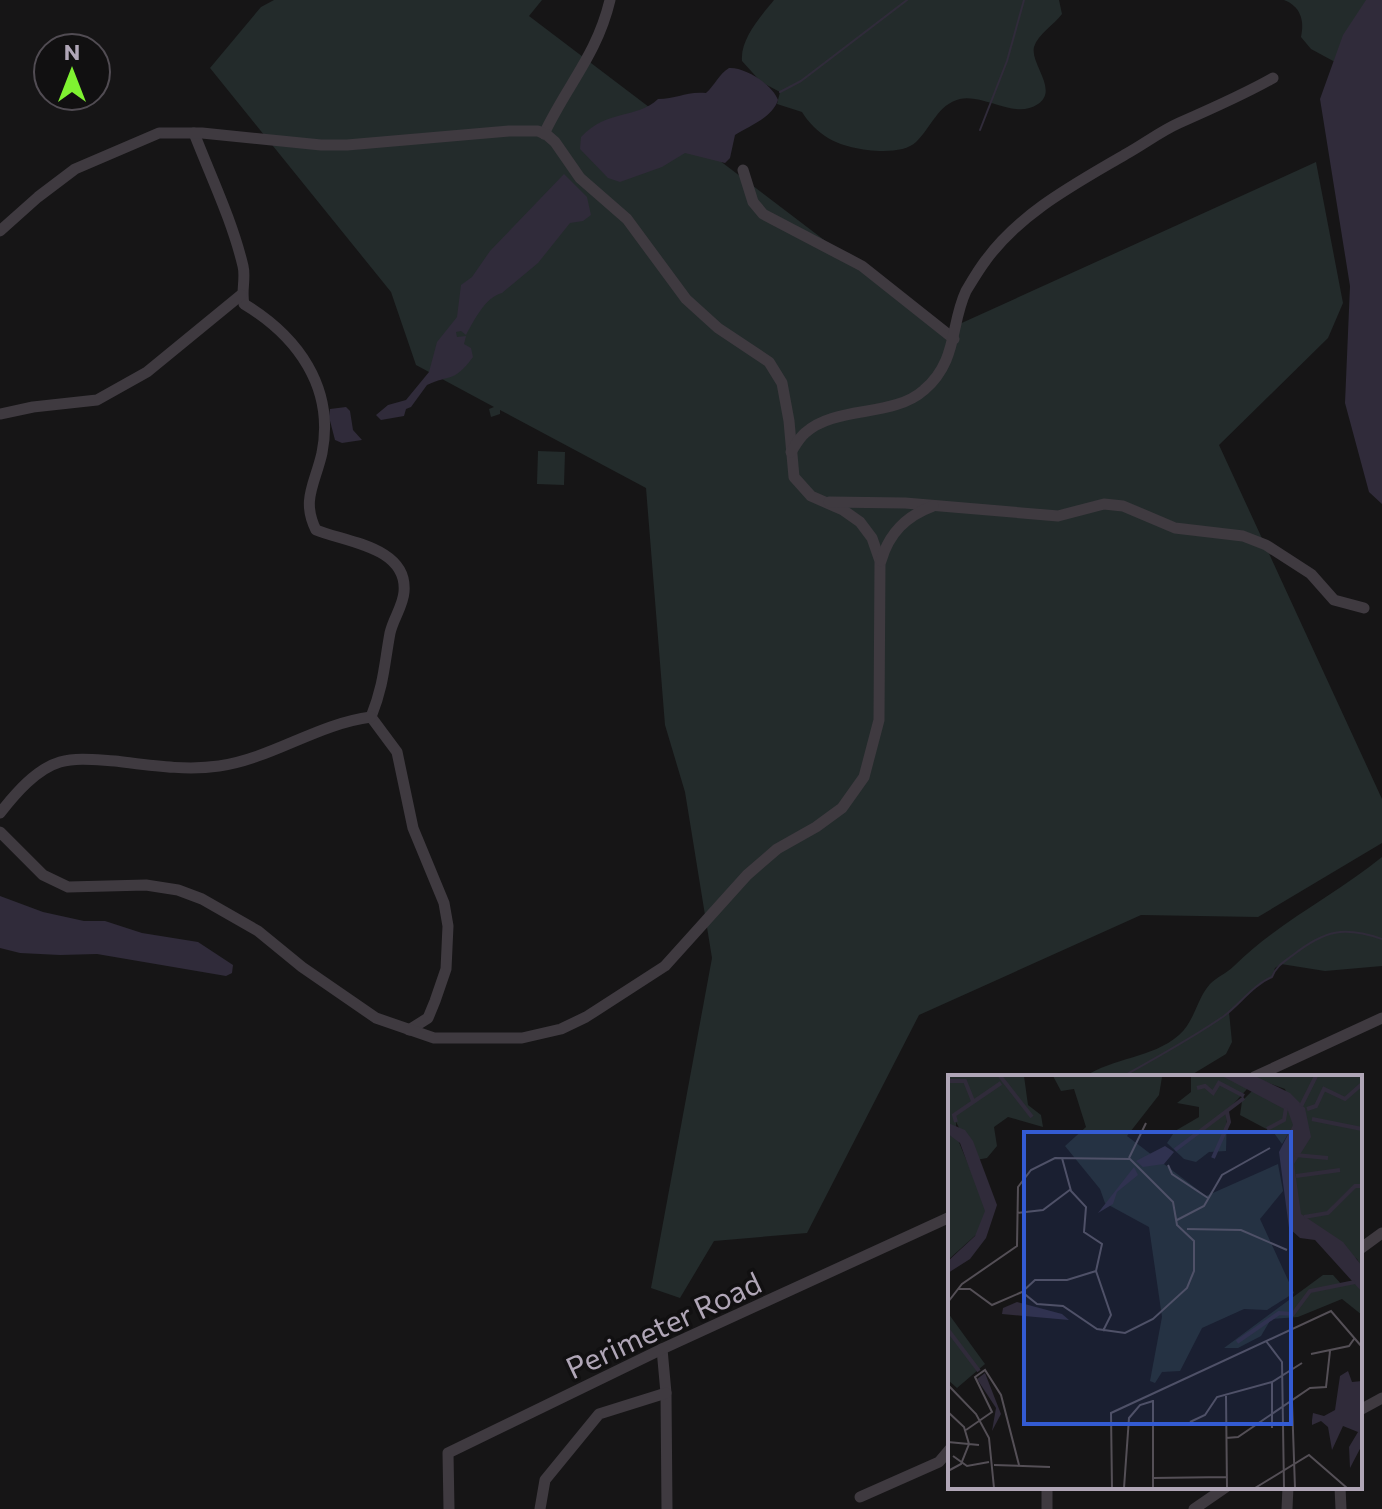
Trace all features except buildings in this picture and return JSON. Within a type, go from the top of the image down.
[{"type":"street","points":[[544,134],[559,102],[598,40],[610,0]]},
{"type":"street","points":[[790,453],[802,434],[812,427],[904,403],[934,382],[954,339],[965,293],[987,259],[1027,219],[1060,194],[1177,124],[1273,78]]},
{"type":"street","points":[[0,231],[75,169],[159,133],[194,133],[321,145],[538,131],[555,142],[580,178],[627,219],[686,299],[718,328],[769,362],[782,383],[794,477],[811,496],[860,522],[872,538],[880,561]]},
{"type":"street","points":[[194,133],[237,244],[244,272],[241,295],[244,304],[266,317],[289,339],[319,387],[324,417],[323,449],[308,503],[308,514],[316,530],[382,552],[401,570],[404,592],[390,630],[382,688],[371,717]]},
{"type":"street","points":[[743,170],[753,202],[763,214],[862,266],[954,339]]},
{"type":"street","points":[[0,414],[97,400],[147,372],[241,295]]},
{"type":"street","points":[[824,502],[937,505],[1058,516],[1104,504],[1123,506],[1175,528],[1243,536],[1266,545],[1311,574],[1334,600],[1364,608]]},
{"type":"street","points":[[0,832],[43,875],[68,887],[146,885],[178,890],[202,899],[258,931],[302,967],[376,1018],[409,1030],[434,1038],[522,1038],[561,1029],[586,1017],[665,966],[747,875],[777,849],[842,808],[864,777],[879,720],[880,561],[885,547],[903,522],[937,505]]},
{"type":"street","points":[[0,813],[25,785],[58,762],[87,759],[164,766],[220,766],[265,753],[327,726],[371,717]]},
{"type":"street","points":[[371,717],[397,752],[413,828],[444,903],[448,926],[446,969],[435,1001],[428,1018],[409,1030]]},
{"type":"street","points":[[1258,1075],[1382,1018]]},
{"type":"street","name":"Perimeter Road","points":[[449,1509],[448,1453],[662,1349],[948,1218]]},
{"type":"street","points":[[1362,1248],[1382,1233]]},
{"type":"street","points":[[662,1349],[666,1393],[667,1509]]},
{"type":"street","points":[[540,1509],[545,1480],[599,1414],[666,1393]]},
{"type":"street","points":[[1362,1409],[1382,1398]]},
{"type":"street","points":[[860,1497],[939,1462],[948,1451]]},
{"type":"street","points":[[1194,1509],[1223,1489]]},
{"type":"street","points":[[1287,1509],[1288,1489]]},
{"type":"street","points":[[1340,1489],[1341,1509]]},
{"type":"shaded area","points":[[274,0],[542,0],[529,16],[944,331],[1316,162],[1343,303],[1328,338],[1219,445],[1382,799],[1382,843],[1258,917],[1141,915],[919,1015],[807,1233],[714,1241],[680,1298],[651,1288],[712,958],[685,792],[665,725],[646,488],[500,410],[500,414],[491,417],[489,409],[494,407],[416,365],[391,292],[210,68],[261,7]]},
{"type":"shaded area","points":[[774,0],[1059,0],[1062,14],[1034,47],[1046,92],[1038,104],[1020,109],[970,98],[960,99],[946,106],[916,142],[898,150],[886,151],[860,149],[828,138],[802,112],[777,104],[780,92],[761,82],[742,61],[748,36]]},
{"type":"shaded area","points":[[1284,0],[1382,0],[1335,62],[1311,49],[1301,37],[1300,14]]},
{"type":"shaded area","points":[[1366,0],[1382,0],[1382,504],[1369,492],[1345,403],[1350,286],[1320,99],[1343,35]]},
{"type":"shaded area","points":[[729,68],[743,70],[757,78],[770,88],[778,100],[765,117],[735,135],[730,158],[725,163],[685,153],[662,167],[620,182],[608,178],[580,149],[581,137],[601,122],[641,109],[658,99],[706,93]]},
{"type":"shaded area","points":[[564,174],[587,197],[591,215],[583,221],[570,223],[538,263],[490,299],[466,335],[456,332],[457,337],[466,336],[464,344],[471,348],[473,357],[461,371],[427,385],[411,407],[406,409],[404,416],[381,420],[376,415],[388,405],[406,400],[429,372],[437,342],[457,317],[461,285],[472,277],[490,251]]},
{"type":"shaded area","points":[[346,407],[350,411],[353,430],[362,440],[342,443],[335,440],[330,409]]},
{"type":"shaded area","points":[[538,451],[565,452],[564,485],[537,484]]},
{"type":"shaded area","points":[[1382,857],[1382,966],[1325,971],[1281,964],[1275,968],[1272,977],[1263,981],[1229,1012],[1232,1042],[1226,1054],[1191,1075],[1087,1075],[1157,1049],[1179,1035],[1189,1023],[1205,990],[1213,982],[1269,936]]},
{"type":"shaded area","points":[[0,896],[43,912],[84,921],[105,921],[142,933],[198,942],[233,965],[232,973],[226,976],[97,954],[20,953],[0,948]]},
{"type":"waterway","points":[[780,92],[801,81],[907,0]]},
{"type":"waterway","points":[[980,130],[1007,61],[1024,0]]},
{"type":"waterway","points":[[1125,1075],[1224,1016],[1272,977],[1283,962],[1315,940],[1346,932],[1382,939]]}]
